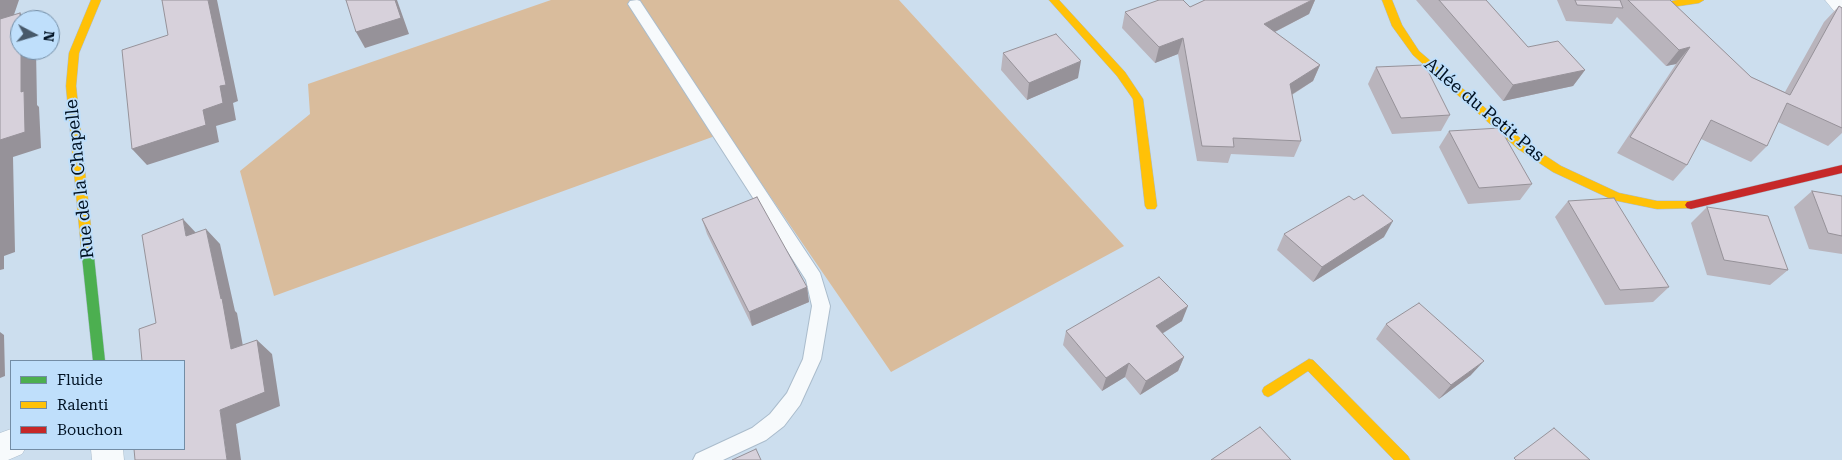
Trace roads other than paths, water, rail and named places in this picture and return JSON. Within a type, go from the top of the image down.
[{"type":"street","name":"Rue de la Chapelle","points":[[96,0],[74,54],[71,86],[99,360]]},
{"type":"street","points":[[1054,0],[1121,74],[1138,99],[1151,206]]},
{"type":"street","name":"Allée du Petit Pas","points":[[1387,0],[1397,26],[1416,53],[1522,146],[1556,169],[1617,197],[1657,205],[1693,205],[1842,170]]},
{"type":"street","points":[[1638,0],[1659,6],[1698,0]]},
{"type":"street","points":[[1836,0],[1842,6]]},
{"type":"street","points":[[1268,391],[1309,364],[1402,460]]},
{"type":"lane","points":[[635,4],[814,278],[821,306],[812,359],[794,399],[777,420],[759,434],[703,460]]}]
